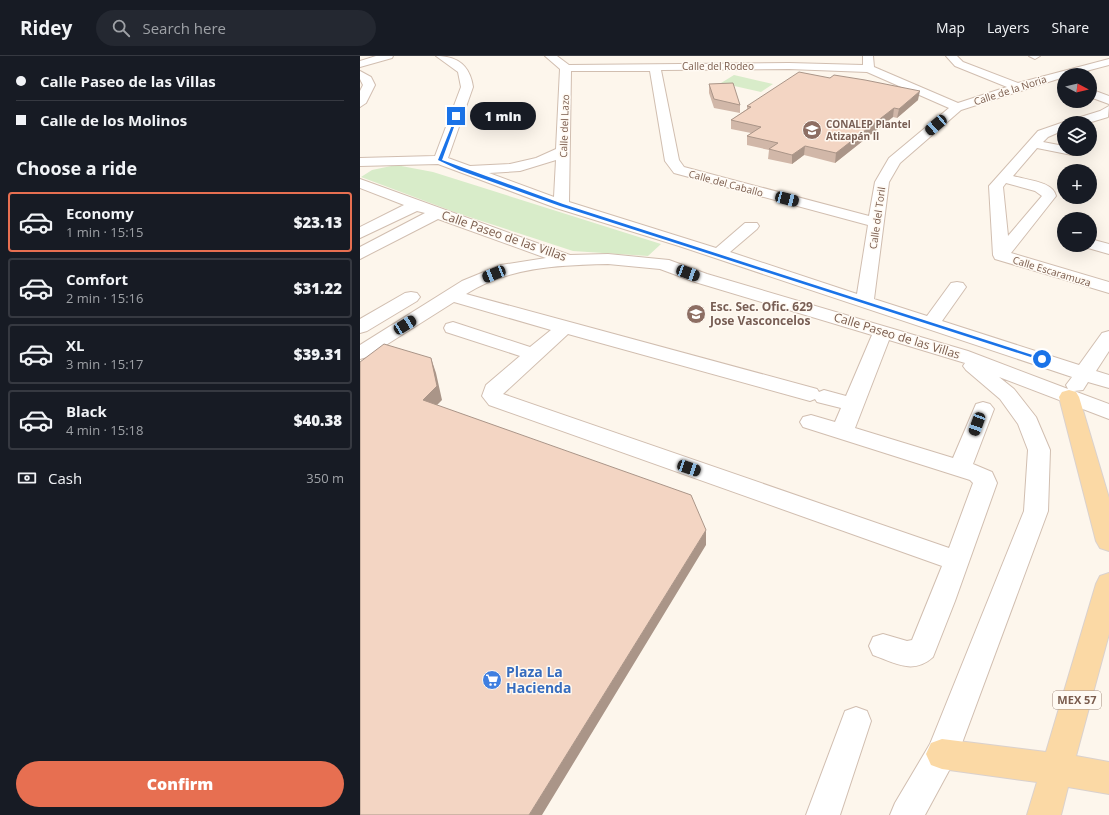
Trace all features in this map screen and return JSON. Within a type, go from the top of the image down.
[{"type":"main road","points":[[1070,397],[1109,541]]},
{"type":"main road","name":"MEX 57","points":[[1044,815],[1109,584]]},
{"type":"main road","points":[[942,754],[1057,769],[1109,778]]},
{"type":"street","points":[[360,64],[388,56]]},
{"type":"street","points":[[440,160],[467,87],[466,75],[458,65],[441,56]]},
{"type":"street","points":[[550,56],[566,68]]},
{"type":"street","points":[[783,56],[789,66]]},
{"type":"street","points":[[868,56],[869,69],[957,107]]},
{"type":"street","points":[[951,56],[959,64],[1019,88]]},
{"type":"street","points":[[1093,56],[1109,62]]},
{"type":"street","points":[[959,64],[972,59]]},
{"type":"street","name":"Calle de la Noria","points":[[957,107],[1046,78],[1109,62]]},
{"type":"street","name":"Calle del Rodeo","points":[[566,68],[655,66],[789,66],[869,69]]},
{"type":"street","name":"Calle del Caballo","points":[[655,66],[672,161],[680,170],[877,223]]},
{"type":"street","name":"Calle del Lazo","points":[[561,205],[566,68]]},
{"type":"street","points":[[360,74],[367,79],[369,85],[360,103]]},
{"type":"street","points":[[1046,78],[1057,82]]},
{"type":"street","points":[[1097,96],[1109,100]]},
{"type":"street","name":"Calle del Toril","points":[[865,302],[882,182],[894,161],[957,107]]},
{"type":"street","points":[[1095,116],[1107,112]]},
{"type":"street","points":[[1097,127],[1107,112]]},
{"type":"street","points":[[1001,255],[996,186],[1043,134],[1057,129]]},
{"type":"street","points":[[1035,144],[1057,148]]},
{"type":"street","points":[[461,169],[492,170],[522,167],[542,162],[563,151]]},
{"type":"street","name":"Calle Paseo de las Villas","points":[[360,162],[440,160],[561,205],[685,243],[931,323],[966,346],[1070,397],[1109,412]]},
{"type":"street","points":[[360,173],[389,162]]},
{"type":"street","name":"Calle Escaramuza","points":[[1003,178],[1040,188],[1048,192],[1049,196],[1001,255],[1109,288]]},
{"type":"street","name":"Calle Paseo de las Villas","points":[[360,183],[437,213],[568,260],[608,259],[663,264],[701,278],[882,332],[966,346],[1084,373],[1109,382]]},
{"type":"street","points":[[360,233],[417,204]]},
{"type":"street","points":[[360,254],[437,213]]},
{"type":"street","points":[[718,254],[751,226]]},
{"type":"street","points":[[663,264],[685,243]]},
{"type":"street","points":[[363,347],[468,285],[507,269],[568,260]]},
{"type":"street","points":[[931,323],[957,287]]},
{"type":"street","points":[[452,295],[474,303],[564,328],[853,404]]},
{"type":"street","points":[[360,327],[411,297]]},
{"type":"street","points":[[453,328],[532,354]]},
{"type":"street","points":[[564,328],[532,354],[493,390],[492,396],[496,400],[957,561]]},
{"type":"street","points":[[842,432],[882,332]]},
{"type":"street","points":[[1070,397],[1084,373],[1109,337]]},
{"type":"street","points":[[907,815],[942,754],[1036,511],[1038,450],[1028,422],[1007,394],[966,346]]},
{"type":"street","points":[[960,469],[983,409]]},
{"type":"street","points":[[811,422],[978,474],[984,478],[985,483],[957,561],[923,648],[916,654],[907,654],[883,646]]},
{"type":"street","points":[[822,815],[856,721]]},
{"type":"green space","points":[[734,75],[773,84],[761,92],[721,83]]},
{"type":"green space","points":[[396,165],[433,172],[661,244],[648,256],[573,251],[457,213],[361,177],[372,170]]},
{"type":"building","points":[[799,72],[830,78],[834,75],[920,91],[899,109],[894,108],[836,153],[805,146],[792,155],[769,149],[778,143],[747,136],[761,127],[731,120],[751,107],[747,106]]},
{"type":"building","points":[[733,83],[740,105],[714,99],[709,84]]},
{"type":"building","name":"Plaza La Hacienda","points":[[384,344],[431,358],[437,386],[423,400],[691,495],[706,530],[529,815],[360,815],[360,362]]},
{"type":"place","name":"CONALEP Plantel Atizapán II","points":[[812,130]]},
{"type":"place","name":"Esc. Sec. Ofic. 629 Jose Vasconcelos","points":[[696,314]]},
{"type":"place","name":"Plaza La Hacienda","points":[[492,680]]},
{"type":"route","points":[[456,116],[440,160],[461,169],[561,205],[685,243],[1042,359]]}]
